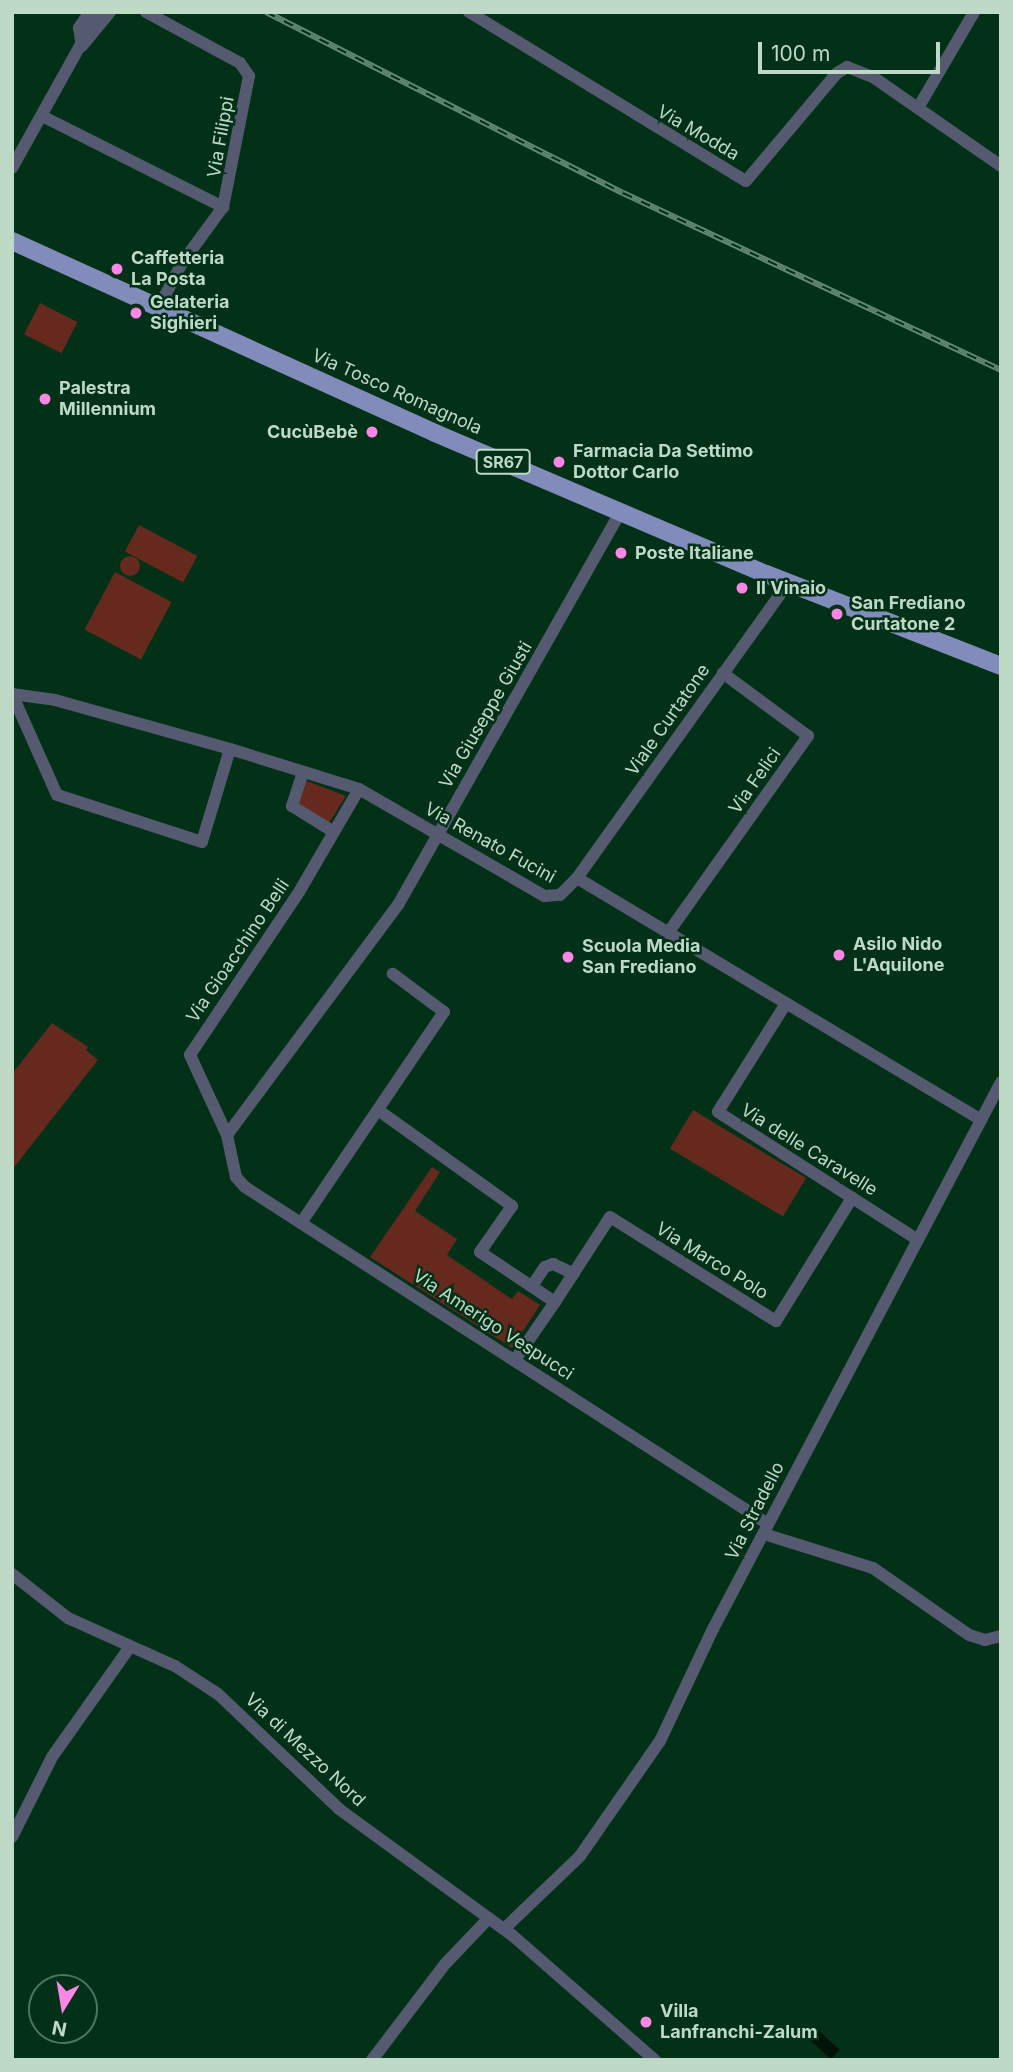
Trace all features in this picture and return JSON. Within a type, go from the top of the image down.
[{"type":"main road","name":"Via Tosco Romagnola","points":[[12,242],[620,512],[788,583],[1001,666]]},
{"type":"street","points":[[82,46],[79,28],[89,12]]},
{"type":"street","points":[[12,168],[99,12]]},
{"type":"street","points":[[82,46],[110,12]]},
{"type":"street","name":"Via Filippi","points":[[146,12],[240,62],[248,76],[223,208],[182,263],[159,307]]},
{"type":"street","name":"Via Modda","points":[[469,12],[746,181],[844,68],[873,78],[1001,166]]},
{"type":"street","points":[[918,108],[974,12]]},
{"type":"street","points":[[42,116],[223,208]]},
{"type":"street","name":"Via Giuseppe Giusti","points":[[227,1135],[398,905],[620,512]]},
{"type":"street","name":"Viale Curtatone","points":[[577,878],[788,583]]},
{"type":"street","name":"Via Felici","points":[[668,933],[808,736],[723,673]]},
{"type":"street","points":[[12,694],[57,795],[202,842],[230,749]]},
{"type":"street","name":"Via Renato Fucini","points":[[12,694],[55,700],[230,749],[359,789],[544,896],[560,895],[577,878],[981,1120]]},
{"type":"street","points":[[303,772],[292,806],[334,832]]},
{"type":"street","name":"Via Gioacchino Belli","points":[[227,1135],[190,1055],[359,789]]},
{"type":"street","points":[[301,1223],[444,1012],[393,974]]},
{"type":"street","name":"Via delle Caravelle","points":[[785,1004],[718,1112],[918,1240]]},
{"type":"street","name":"Via Stradello","points":[[504,1929],[574,1863],[653,1753],[766,1529],[1001,1082]]},
{"type":"street","points":[[378,1110],[512,1206],[480,1252],[555,1302]]},
{"type":"street","name":"Via Amerigo Vespucci","points":[[227,1135],[240,1183],[515,1360],[766,1529],[873,1569],[970,1635],[985,1640],[1001,1636]]},
{"type":"street","name":"Via Marco Polo","points":[[574,1274],[610,1217],[776,1321],[852,1198]]},
{"type":"street","points":[[515,1360],[574,1274],[553,1264],[545,1267],[531,1286]]},
{"type":"street","name":"Via di Mezzo Nord","points":[[12,1574],[57,1611],[175,1666],[231,1704],[339,1809],[504,1929],[654,2060]]},
{"type":"street","points":[[12,1836],[52,1757],[130,1647]]},
{"type":"street","points":[[372,2060],[446,1963],[489,1918]]},
{"type":"shaded area","points":[[40,303],[77,322],[62,353],[24,334]]},
{"type":"shaded area","points":[[139,525],[197,556],[183,582],[125,551]]},
{"type":"shaded area","points":[[130,556],[137,559],[140,566],[137,573],[130,576],[123,573],[120,566],[123,559]]},
{"type":"shaded area","points":[[115,572],[172,602],[141,659],[84,629]]},
{"type":"shaded area","points":[[304,780],[346,796],[329,823],[296,804]]},
{"type":"shaded area","points":[[52,1023],[88,1047],[86,1050],[98,1060],[12,1170],[12,1074]]},
{"type":"shaded area","points":[[693,1110],[806,1178],[783,1217],[670,1149]]},
{"type":"shaded area","points":[[432,1167],[440,1172],[415,1211],[457,1239],[447,1255],[512,1299],[518,1291],[540,1305],[512,1348],[370,1257]]},
{"type":"shaded area","points":[[814,2026],[840,2050],[831,2059],[805,2036]]},
{"type":"railway","points":[[266,12],[623,193],[1001,370]]},
{"type":"place","name":"Caffetteria La Posta","points":[[117,269]]},
{"type":"place","name":"Gelateria Sighieri","points":[[136,313]]},
{"type":"place","name":"Palestra Millennium","points":[[45,399]]},
{"type":"place","name":"CucùBebè","points":[[372,432]]},
{"type":"place","name":"Farmacia Da Settimo Dottor Carlo","points":[[559,462]]},
{"type":"place","name":"Poste Italiane","points":[[621,553]]},
{"type":"place","name":"Il Vinaio","points":[[742,588]]},
{"type":"place","name":"San Frediano Curtatone 2","points":[[837,614]]},
{"type":"place","name":"Asilo Nido L'Aquilone","points":[[839,955]]},
{"type":"place","name":"Scuola Media San Frediano","points":[[568,957]]},
{"type":"place","name":"Villa Lanfranchi-Zalum","points":[[646,2022]]}]
